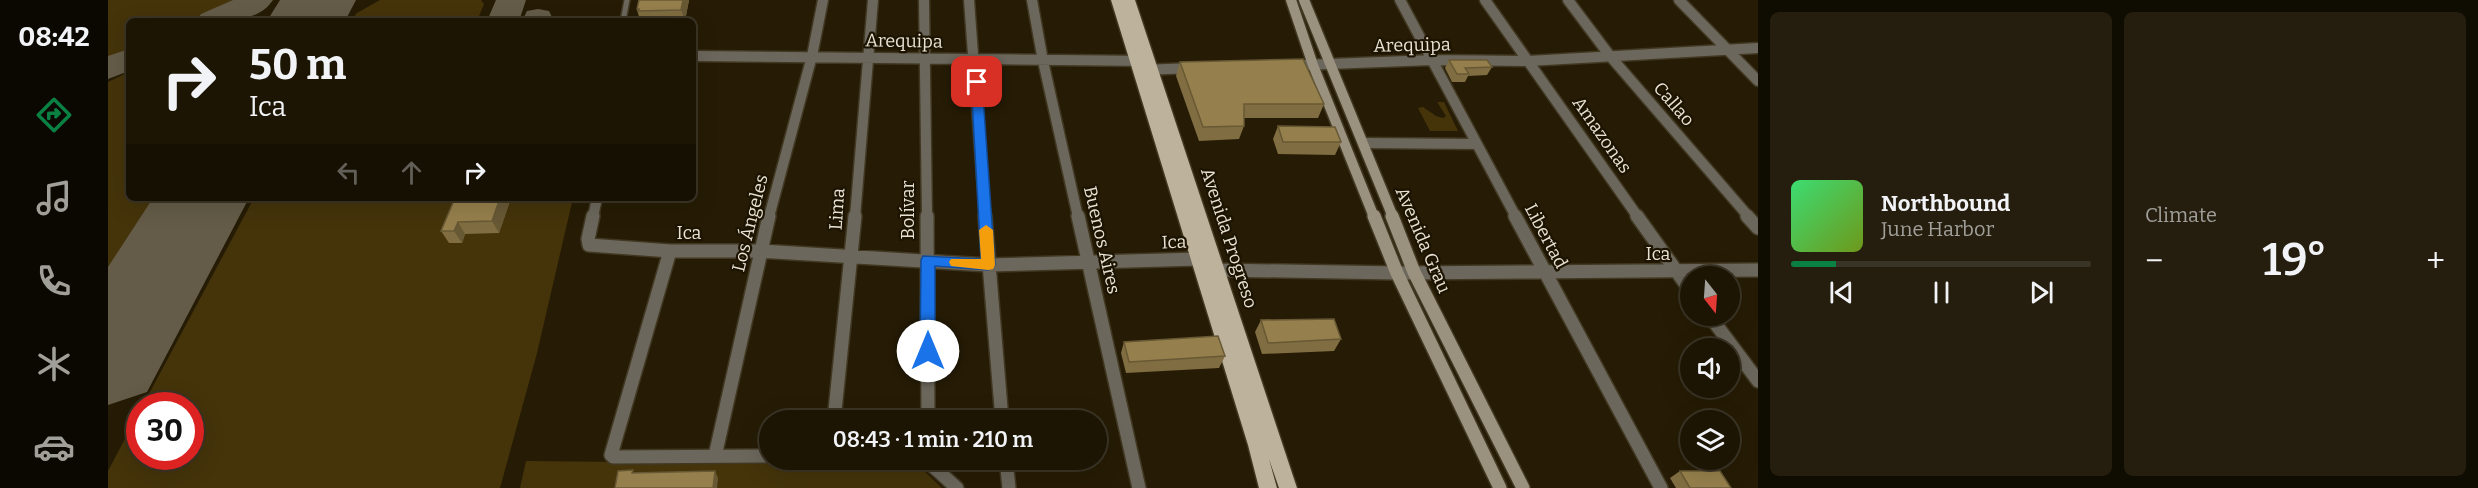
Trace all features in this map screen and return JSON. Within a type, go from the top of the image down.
[{"type":"main road","name":"Avenida Progreso","points":[[1116,0],[1144,65],[1219,270],[1288,488]]},
{"type":"main road","name":"Avenida Progreso","points":[[1130,0],[1144,65],[1268,488]]},
{"type":"street","name":"Los Ángeles","points":[[715,456],[760,251],[812,57],[824,0]]},
{"type":"street","name":"Lima","points":[[835,410],[852,256],[873,0]]},
{"type":"street","name":"Bolívar","points":[[924,0],[927,57],[928,410]]},
{"type":"street","points":[[969,0],[1001,410]]},
{"type":"street","name":"Buenos Aires","points":[[1032,0],[1043,61],[1139,488]]},
{"type":"street","name":"Avenida Grau","points":[[1291,0],[1313,65],[1397,273],[1500,488]]},
{"type":"street","name":"Avenida Grau","points":[[1304,0],[1364,142],[1414,272],[1523,488]]},
{"type":"street","name":"Libertad","points":[[1400,0],[1660,488]]},
{"type":"street","name":"Amazonas","points":[[1485,0],[1680,276]]},
{"type":"street","name":"Callao","points":[[1568,0],[1610,56],[1758,228]]},
{"type":"street","points":[[1679,0],[1758,81]]},
{"type":"street","name":"Arequipa","points":[[1290,65],[1432,60],[1528,61],[1758,48]]},
{"type":"street","name":"Arequipa","points":[[696,56],[927,57],[1199,68]]},
{"type":"street","points":[[1364,142],[1477,144]]},
{"type":"street","name":"Ica","points":[[596,201],[588,239],[589,245],[670,251],[760,251],[988,265],[1199,259],[1219,270],[1544,273],[1758,270]]},
{"type":"street","points":[[670,251],[611,455],[613,457],[759,456]]},
{"type":"street","points":[[1717,326],[1758,381]]},
{"type":"street","points":[[938,470],[957,488]]},
{"type":"street","points":[[1007,470],[1009,488]]},
{"type":"lane","points":[[624,18],[627,0]]},
{"type":"shaded area","points":[[108,0],[238,0],[198,18],[126,18],[126,50],[108,58]]},
{"type":"shaded area","points":[[380,0],[481,0],[484,4],[478,18],[353,18]]},
{"type":"shaded area","points":[[126,73],[126,201],[155,201],[108,276],[108,82]]},
{"type":"shaded area","points":[[1437,102],[1444,102],[1458,131],[1430,131],[1418,108],[1423,107],[1443,118],[1446,116]]},
{"type":"shaded area","points":[[252,201],[572,201],[537,353],[500,488],[108,488],[108,471],[126,437],[126,470],[204,470],[204,392],[150,392]]},
{"type":"shaded area","points":[[526,461],[759,463],[759,470],[923,470],[942,488],[520,488]]},
{"type":"building","points":[[639,0],[683,0],[681,10],[638,11]]},
{"type":"building","points":[[1303,59],[1324,104],[1244,104],[1244,126],[1203,127],[1180,62]]},
{"type":"building","points":[[1449,60],[1487,60],[1492,67],[1465,68],[1469,74],[1457,74]]},
{"type":"building","points":[[1278,126],[1335,127],[1341,142],[1283,142]]},
{"type":"building","points":[[454,201],[499,201],[492,221],[458,222],[454,231],[441,231]]},
{"type":"building","points":[[1334,319],[1341,339],[1268,343],[1261,320]]},
{"type":"building","points":[[1218,336],[1225,356],[1129,362],[1124,342]]},
{"type":"building","points":[[633,470],[632,473],[715,471],[713,488],[615,488],[618,471]]},
{"type":"building","points":[[1680,471],[1720,471],[1731,488],[1690,488]]},
{"type":"taxiway","points":[[219,18],[258,0]]},
{"type":"taxiway","points":[[504,18],[511,0]]},
{"type":"taxiway","points":[[108,68],[126,60]]},
{"type":"runway","points":[[308,18],[318,0]]},
{"type":"runway","points":[[108,359],[200,201]]},
{"type":"slow traffic","points":[[956,262],[988,265],[986,230]]},
{"type":"route","points":[[928,351],[928,260],[988,265],[977,82]]}]
